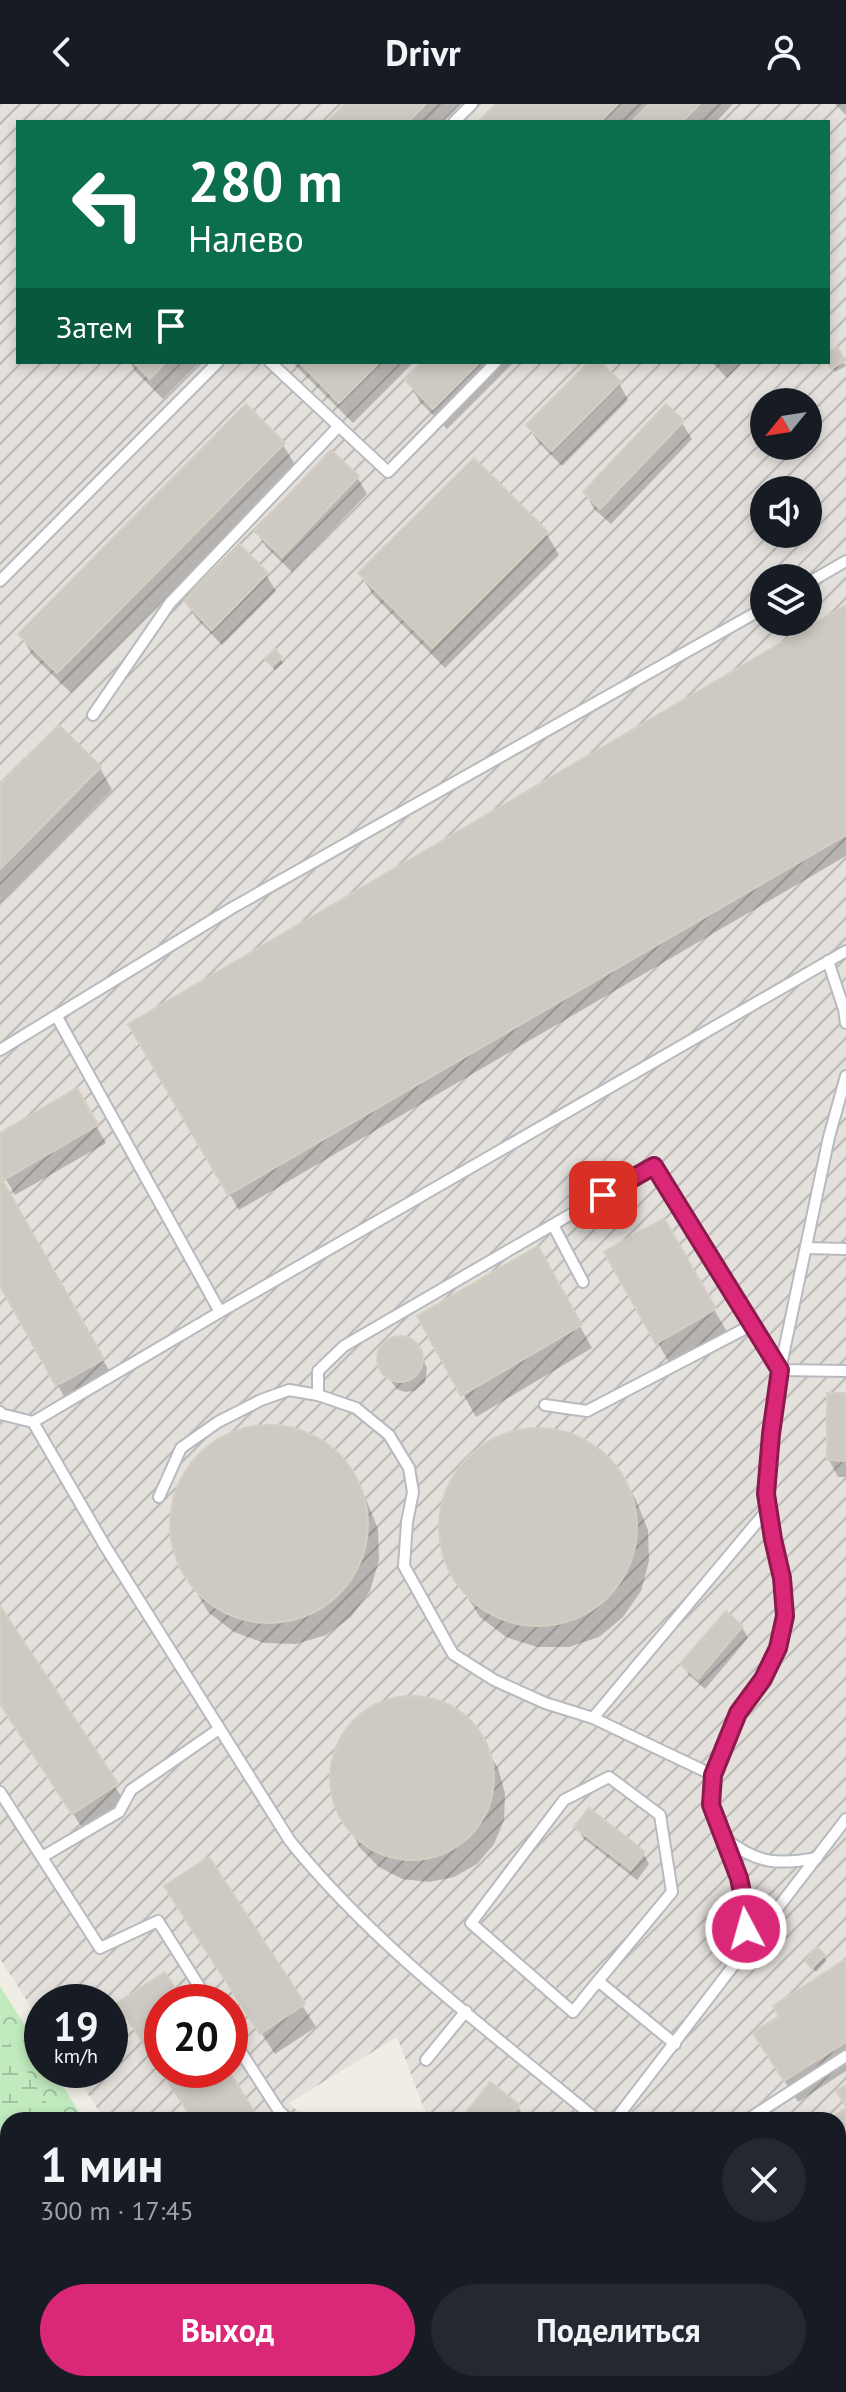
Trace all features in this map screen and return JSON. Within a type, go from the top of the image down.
[{"type":"lane","points":[[456,120],[472,104]]},
{"type":"lane","points":[[0,581],[216,364]]},
{"type":"lane","points":[[272,364],[388,472],[494,364]]},
{"type":"lane","points":[[93,715],[170,603],[338,427]]},
{"type":"lane","points":[[822,575],[846,561]]},
{"type":"lane","points":[[0,1050],[232,908],[750,616]]},
{"type":"lane","points":[[0,1412],[33,1422],[846,951]]},
{"type":"lane","points":[[828,961],[846,1023]]},
{"type":"lane","points":[[57,1017],[220,1312]]},
{"type":"lane","points":[[746,1950],[745,1907],[739,1878],[711,1805],[713,1775],[738,1713],[763,1679],[778,1648],[785,1616],[782,1578],[766,1494],[771,1434],[780,1370],[829,1137],[846,1076]]},
{"type":"lane","points":[[318,1395],[318,1371],[344,1346],[654,1166],[780,1370]]},
{"type":"lane","points":[[553,1225],[583,1282]]},
{"type":"lane","points":[[806,1248],[846,1249]]},
{"type":"lane","points":[[545,1405],[587,1411],[752,1325]]},
{"type":"lane","points":[[780,1370],[846,1371]]},
{"type":"lane","points":[[159,1497],[181,1448],[218,1422],[261,1400],[289,1390],[318,1395],[356,1408],[389,1435],[409,1468],[413,1492],[404,1566],[453,1654],[494,1680],[545,1703],[593,1718],[713,1775]]},
{"type":"lane","points":[[33,1422],[105,1546],[219,1729],[290,1841],[317,1875],[394,1951],[587,2112]]},
{"type":"lane","points":[[593,1718],[768,1509]]},
{"type":"lane","points":[[42,1857],[119,1812],[131,1790],[219,1729]]},
{"type":"lane","points":[[609,1777],[660,1815],[672,1892],[598,1981],[573,2012],[471,1923],[564,1800],[609,1777]]},
{"type":"lane","points":[[0,1792],[100,1948],[158,1921],[198,1984]]},
{"type":"lane","points":[[621,2112],[846,1819]]},
{"type":"lane","points":[[722,1837],[742,1853],[765,1861],[790,1863],[817,1858]]},
{"type":"lane","points":[[598,1981],[675,2044]]},
{"type":"lane","points":[[426,2060],[466,2011]]},
{"type":"lane","points":[[759,2112],[846,2056]]},
{"type":"lane","points":[[248,2063],[280,2112]]},
{"type":"shaded area","points":[[0,104],[846,104],[846,2112],[425,2112],[397,2037],[289,2103],[299,2112],[100,2112],[84,2088],[128,2088],[128,1984],[24,1984],[24,1996],[0,1959]]},
{"type":"green space","points":[[0,1986],[24,2024],[24,2088],[64,2088],[79,2112],[0,2112]]},
{"type":"green space","points":[[0,2028],[24,2067],[24,2088],[37,2088],[52,2112],[0,2112]]},
{"type":"building","points":[[345,104],[426,104],[410,120],[329,120]]},
{"type":"building","points":[[496,104],[618,104],[602,120],[480,120]]},
{"type":"building","points":[[649,104],[700,104],[684,120],[633,120]]},
{"type":"building","points":[[837,347],[845,361],[831,369],[828,364],[830,351]]},
{"type":"building","points":[[135,364],[164,364],[150,379]]},
{"type":"building","points":[[301,364],[378,364],[339,403]]},
{"type":"building","points":[[420,364],[478,364],[433,409],[405,380]]},
{"type":"building","points":[[587,364],[602,364],[621,382],[552,451],[526,425]]},
{"type":"building","points":[[246,404],[285,443],[57,673],[18,634]]},
{"type":"building","points":[[666,404],[684,421],[600,509],[583,492]]},
{"type":"building","points":[[331,450],[359,476],[282,557],[254,531]]},
{"type":"building","points":[[474,458],[548,532],[432,648],[358,573]]},
{"type":"building","points":[[240,545],[268,573],[212,630],[184,601]]},
{"type":"building","points":[[846,605],[846,835],[228,1195],[128,1024],[793,636],[822,636],[822,619]]},
{"type":"building","points":[[275,649],[282,657],[272,666],[265,659]]},
{"type":"building","points":[[59,725],[101,767],[0,869],[0,785]]},
{"type":"building","points":[[77,1088],[98,1125],[4,1180],[0,1173],[0,1133]]},
{"type":"building","points":[[0,1176],[104,1359],[56,1386],[0,1286]]},
{"type":"building","points":[[664,1218],[716,1309],[656,1344],[604,1252]]},
{"type":"building","points":[[538,1246],[582,1325],[461,1396],[417,1316]]},
{"type":"building","points":[[400,1336],[416,1343],[423,1359],[416,1375],[400,1382],[384,1375],[377,1359],[384,1343]]},
{"type":"building","points":[[827,1393],[846,1393],[846,1461],[827,1460]]},
{"type":"building","points":[[269,1425],[307,1433],[339,1454],[360,1486],[368,1524],[360,1562],[339,1594],[307,1615],[269,1623],[231,1615],[199,1594],[178,1562],[170,1524],[178,1486],[199,1454],[231,1433]]},
{"type":"building","points":[[538,1428],[557,1429],[576,1435],[608,1457],[630,1489],[636,1508],[636,1546],[630,1565],[608,1597],[576,1619],[557,1625],[538,1626],[519,1625],[500,1619],[468,1597],[446,1565],[440,1546],[439,1527],[440,1508],[446,1489],[468,1457],[500,1435],[519,1429]]},
{"type":"building","points":[[0,1606],[118,1784],[72,1814],[0,1704]]},
{"type":"building","points":[[726,1611],[743,1626],[698,1679],[680,1664]]},
{"type":"building","points":[[412,1696],[443,1703],[470,1720],[487,1747],[494,1778],[487,1809],[470,1836],[443,1853],[412,1860],[381,1853],[354,1836],[337,1809],[330,1778],[337,1747],[354,1720],[381,1703]]},
{"type":"building","points":[[589,1808],[645,1852],[631,1870],[574,1827]]},
{"type":"building","points":[[209,1857],[305,2004],[260,2034],[248,2016],[248,1984],[228,1984],[164,1886]]},
{"type":"building","points":[[817,1947],[825,1955],[812,1968],[805,1961]]},
{"type":"building","points":[[846,1959],[846,2042],[784,2081],[753,2033],[779,2016],[773,2006]]},
{"type":"building","points":[[165,1972],[173,1984],[146,1984]]},
{"type":"building","points":[[144,1986],[144,2045],[128,2020],[128,1996]]},
{"type":"building","points":[[490,2082],[520,2105],[514,2112],[466,2112]]},
{"type":"building","points":[[846,2085],[846,2106],[836,2091]]},
{"type":"building","points":[[172,2088],[240,2088],[255,2112],[188,2112]]},
{"type":"route","points":[[603,1195],[654,1166],[780,1370],[766,1494],[782,1578],[785,1616],[778,1648],[763,1679],[738,1713],[713,1775],[711,1805],[739,1878],[746,1929]]}]
